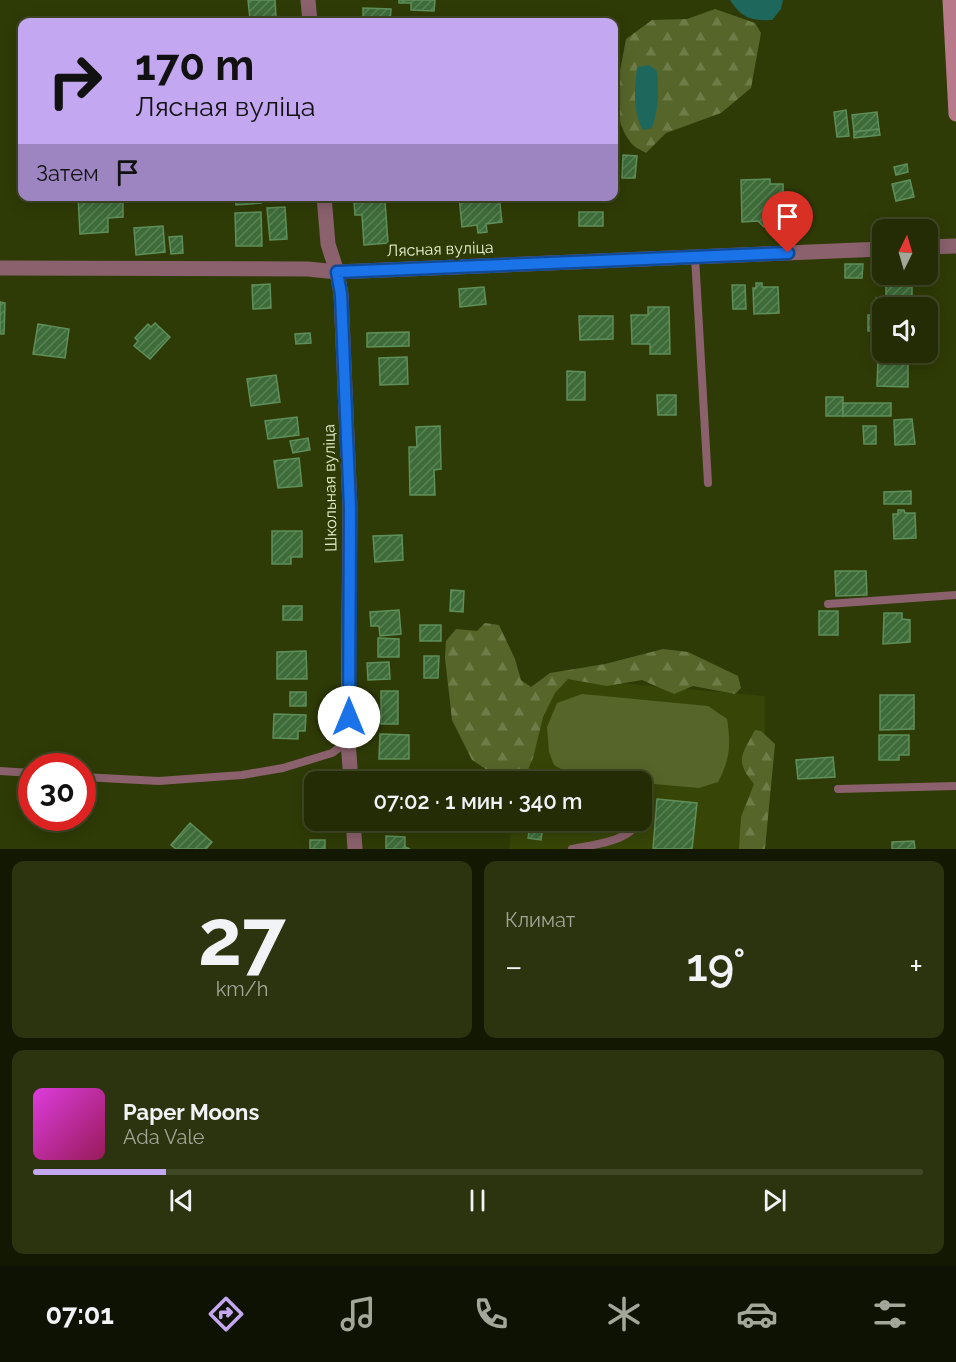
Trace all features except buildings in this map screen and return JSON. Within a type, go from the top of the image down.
[{"type":"street","points":[[308,0],[310,18]]},
{"type":"street","points":[[950,0],[956,114]]},
{"type":"street","name":"Школьная вуліца","points":[[324,201],[328,244],[341,294],[350,508],[348,740],[350,771]]},
{"type":"street","points":[[938,247],[956,246]]},
{"type":"street","name":"Лясная вуліца","points":[[0,268],[308,269],[337,272],[872,249]]},
{"type":"street","points":[[354,831],[355,849]]},
{"type":"lane","points":[[695,257],[708,483]]},
{"type":"lane","points":[[828,604],[956,596]]},
{"type":"lane","points":[[96,778],[159,782],[242,775],[283,768],[332,753],[348,740]]},
{"type":"lane","points":[[0,771],[18,772]]},
{"type":"lane","points":[[838,789],[956,786]]},
{"type":"lane","points":[[572,849],[625,837],[631,831]]},
{"type":"shaded area","points":[[553,677],[765,696],[765,849],[509,849],[511,831],[652,831],[652,771],[520,771]]},
{"type":"green space","points":[[715,9],[755,23],[761,33],[751,88],[721,113],[666,133],[646,153],[631,143],[619,119],[618,86],[626,39],[652,20],[687,19]]},
{"type":"green space","points":[[485,623],[499,625],[515,659],[521,680],[531,687],[550,673],[605,664],[663,649],[688,652],[738,676],[741,688],[735,694],[693,686],[674,694],[642,680],[607,686],[568,679],[555,693],[543,717],[533,758],[527,771],[488,771],[472,760],[452,720],[445,658],[446,641],[456,629],[477,631]]},
{"type":"green space","points":[[582,694],[708,706],[727,719],[729,744],[722,774],[718,782],[699,788],[652,784],[652,771],[564,771],[554,765],[549,752],[547,727],[557,703]]},
{"type":"green space","points":[[755,730],[761,731],[775,744],[765,849],[739,849],[741,817],[754,784],[744,769],[742,757]]},
{"type":"water","points":[[730,0],[783,0],[781,9],[772,20],[764,20],[752,19],[743,15]]},
{"type":"water","points":[[649,65],[657,71],[658,100],[652,128],[643,130],[637,115],[636,75],[637,67]]},
{"type":"route","points":[[349,717],[350,508],[341,294],[337,272],[788,253]]}]
